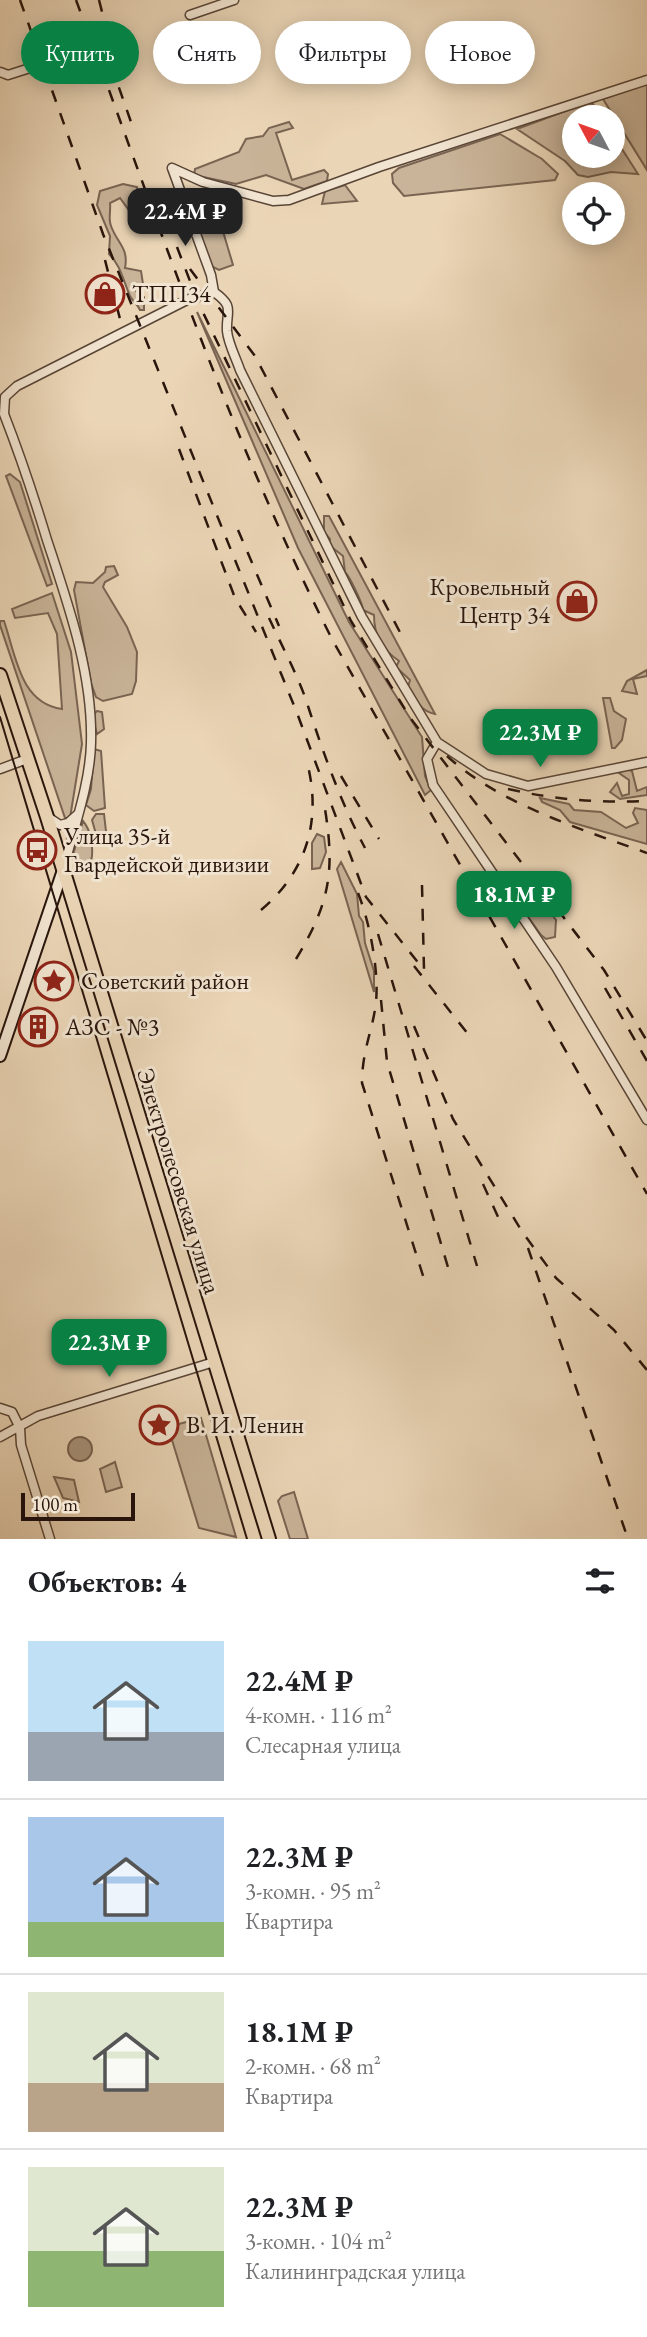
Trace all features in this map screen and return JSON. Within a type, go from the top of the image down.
[{"type":"main road","name":"Электролесовская улица","points":[[0,674],[47,817],[62,873],[269,1539]]},
{"type":"street","points":[[190,15],[234,0]]},
{"type":"street","points":[[0,72],[8,75],[21,71]]},
{"type":"street","points":[[647,80],[379,167],[289,200],[273,201],[203,182],[172,168],[211,275],[214,292],[226,300],[230,314],[227,333],[240,369],[362,617],[436,741],[486,774],[528,786],[647,762]]},
{"type":"street","points":[[0,1056],[62,873],[78,814],[92,741],[81,662],[56,565],[4,414],[5,397],[17,386],[189,299],[214,292]]},
{"type":"street","points":[[436,741],[427,759],[433,785],[556,967],[647,1120]]},
{"type":"street","points":[[0,769],[27,759]]},
{"type":"street","points":[[47,817],[60,825],[68,823],[78,814]]},
{"type":"street","points":[[0,1437],[38,1416],[214,1362]]},
{"type":"street","points":[[0,1408],[12,1412],[20,1428],[21,1445],[50,1539]]},
{"type":"shaded area","points":[[647,84],[647,170],[625,134],[625,105],[607,105],[603,99]]},
{"type":"shaded area","points":[[562,112],[562,159],[517,129]]},
{"type":"shaded area","points":[[289,122],[293,128],[276,133],[292,180],[324,170],[328,174],[327,181],[304,189],[266,175],[236,184],[194,175],[195,169],[239,152],[246,139],[263,136],[269,128]]},
{"type":"shaded area","points":[[500,134],[542,159],[558,174],[555,180],[404,196],[393,183],[392,174],[399,168]]},
{"type":"shaded area","points":[[625,154],[638,174],[611,172],[588,177],[578,175],[572,168],[625,168]]},
{"type":"shaded area","points":[[123,184],[137,187],[140,209],[148,224],[141,227],[120,198],[110,203],[110,224],[124,250],[125,268],[141,271],[143,284],[136,291],[144,297],[144,310],[140,310],[131,298],[119,268],[109,254],[110,236],[97,205],[100,191]]},
{"type":"shaded area","points":[[345,185],[357,201],[322,204],[325,191]]},
{"type":"shaded area","points":[[199,210],[219,218],[233,265],[219,270],[211,266],[191,214]]},
{"type":"shaded area","points":[[197,312],[349,622],[422,737],[425,776],[431,790],[425,795],[298,548]]},
{"type":"shaded area","points":[[10,474],[20,482],[52,584],[47,586],[6,476]]},
{"type":"shaded area","points":[[324,516],[329,516],[435,714],[426,711],[419,704],[408,687],[410,680],[396,667],[399,661],[380,641],[374,615],[363,610],[356,590],[345,572],[343,556],[329,545],[330,539],[324,532]]},
{"type":"shaded area","points":[[114,566],[118,575],[105,582],[103,587],[127,627],[137,652],[136,681],[132,694],[103,701],[96,697],[91,683],[74,590],[76,582],[93,583],[105,572],[106,567]]},
{"type":"shaded area","points":[[52,593],[71,652],[82,744],[70,818],[65,818],[0,625],[0,621],[4,621],[28,688],[48,705],[62,709],[57,634],[48,613],[15,618],[12,609]]},
{"type":"shaded area","points":[[647,670],[647,676],[633,679],[637,694],[622,691],[627,681]]},
{"type":"shaded area","points":[[603,698],[610,698],[614,711],[626,719],[622,740],[615,748],[612,748]]},
{"type":"shaded area","points":[[97,711],[102,712],[104,729],[97,734],[92,716]]},
{"type":"shaded area","points":[[94,749],[101,751],[105,808],[94,811],[86,805],[91,789]]},
{"type":"shaded area","points":[[626,769],[632,771],[637,791],[647,787],[647,795],[620,799],[610,792],[617,783],[622,796],[629,794],[629,780],[619,773]]},
{"type":"shaded area","points":[[540,798],[569,804],[574,810],[601,812],[626,828],[638,823],[633,813],[635,808],[647,810],[647,844],[570,822],[560,810],[542,802]]},
{"type":"shaded area","points":[[96,814],[104,814],[107,840],[96,834],[92,820]]},
{"type":"shaded area","points":[[83,821],[90,835],[92,856],[91,861],[76,870],[72,858]]},
{"type":"shaded area","points":[[317,834],[324,837],[326,852],[320,868],[312,869],[312,843]]},
{"type":"shaded area","points":[[341,862],[357,894],[359,916],[363,922],[365,943],[374,971],[374,992],[337,869]]},
{"type":"shaded area","points":[[543,903],[556,920],[555,937],[546,939],[527,915],[536,911],[535,906]]},
{"type":"shaded area","points":[[201,1418],[236,1537],[199,1528],[168,1427]]},
{"type":"shaded area","points":[[80,1437],[89,1440],[92,1449],[89,1458],[80,1461],[71,1458],[68,1449],[71,1440]]},
{"type":"shaded area","points":[[115,1462],[122,1487],[106,1492],[100,1469]]},
{"type":"shaded area","points":[[54,1477],[74,1480],[79,1502],[63,1498]]},
{"type":"shaded area","points":[[294,1492],[308,1539],[290,1539],[278,1501],[282,1496]]},
{"type":"tram line","points":[[0,717],[247,1539]]},
{"type":"railway","points":[[20,0],[103,234],[297,713],[366,897],[424,970],[422,885]]},
{"type":"railway","points":[[76,0],[195,324],[295,563],[333,641],[647,1194]]},
{"type":"railway","points":[[99,0],[104,21]]},
{"type":"railway","points":[[118,84],[131,122]]},
{"type":"railway","points":[[177,247],[198,302],[351,621],[411,719],[604,970],[647,1041]]},
{"type":"railway","points":[[105,260],[120,319]]},
{"type":"railway","points":[[190,269],[255,356],[403,638]]},
{"type":"railway","points":[[179,449],[235,598],[256,632]]},
{"type":"railway","points":[[238,530],[279,626]]},
{"type":"railway","points":[[269,618],[301,687],[339,792],[365,848]]},
{"type":"railway","points":[[447,756],[491,788],[542,814],[647,853]]},
{"type":"railway","points":[[261,910],[290,879],[307,843],[313,804],[307,762]]},
{"type":"railway","points":[[341,776],[379,839]]},
{"type":"railway","points":[[508,789],[578,800],[647,801]]},
{"type":"railway","points":[[296,959],[316,921],[327,886],[329,851],[325,809]]},
{"type":"railway","points":[[358,893],[373,947],[377,990],[362,1083],[425,1282]]},
{"type":"railway","points":[[378,934],[477,1266]]},
{"type":"railway","points":[[414,966],[472,1039]]},
{"type":"railway","points":[[605,988],[647,1061]]},
{"type":"railway","points":[[381,1000],[387,1062],[450,1274]]},
{"type":"railway","points":[[414,1026],[453,1119],[523,1233],[556,1278],[614,1330],[647,1370]]},
{"type":"railway","points":[[483,1184],[499,1219]]},
{"type":"railway","points":[[528,1248],[628,1539]]},
{"type":"place","name":"ТПП34","points":[[105,294]]},
{"type":"place","name":"Кровельный Центр 34","points":[[577,601]]},
{"type":"place","name":"Улица 35-й Гвардейской дивизии","points":[[37,850]]},
{"type":"place","name":"Советский район","points":[[54,981]]},
{"type":"place","name":"АЗС - №3","points":[[38,1027]]},
{"type":"place","name":"В. И. Ленин","points":[[159,1425]]}]
